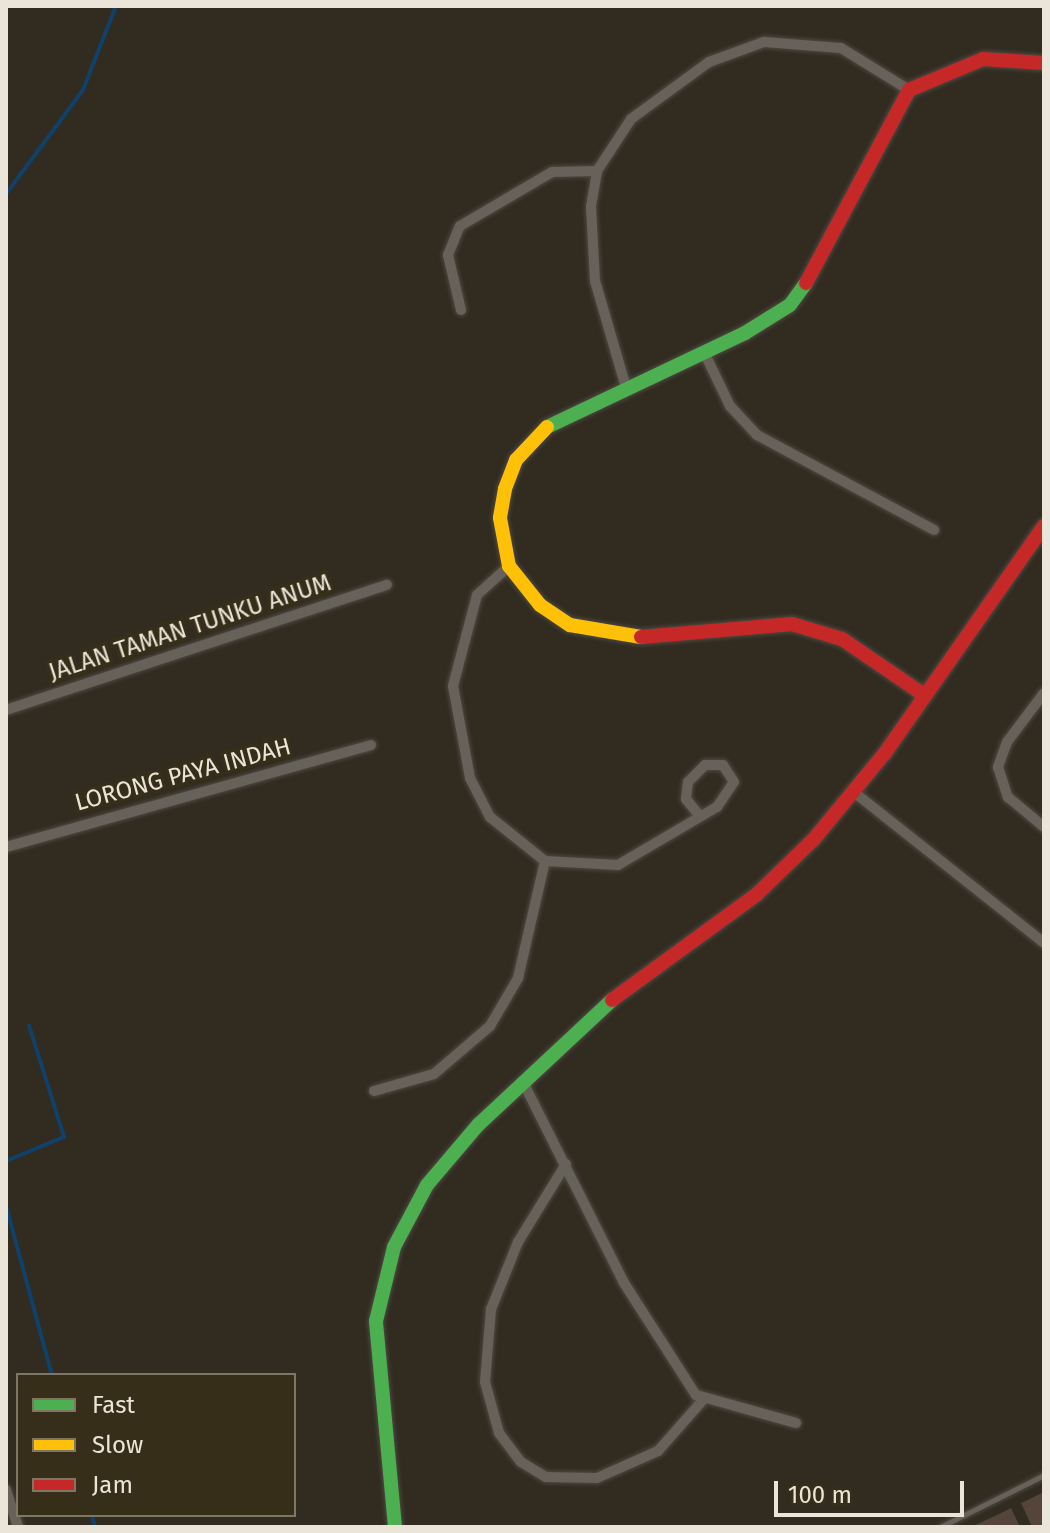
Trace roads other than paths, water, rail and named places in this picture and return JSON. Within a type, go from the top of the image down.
[{"type":"street","points":[[625,384],[591,256],[597,171],[641,109],[746,45],[829,45],[909,90]]},
{"type":"street","points":[[924,695],[842,639],[792,624],[629,638],[583,630],[540,605],[509,566],[500,518],[516,460],[552,421],[625,384],[767,322],[802,293],[909,90],[983,59],[1044,63]]},
{"type":"street","points":[[461,310],[448,255],[460,226],[552,172],[597,171]]},
{"type":"street","points":[[704,352],[730,406],[757,435],[934,530]]},
{"type":"street","points":[[395,1527],[376,1350],[394,1247],[441,1165],[625,987],[767,885],[855,793],[1044,526]]},
{"type":"street","points":[[509,566],[476,600],[453,707],[482,805],[503,834],[545,861],[629,862],[730,792],[733,775],[723,765],[705,765],[688,782],[686,799],[698,814]]},
{"type":"street","name":"JALAN TAMAN TUNKU ANUM","points":[[6,710],[387,585]]},
{"type":"street","points":[[1044,693],[1007,742],[998,767],[1008,797],[1044,827]]},
{"type":"street","name":"LORONG PAYA INDAH","points":[[6,847],[371,745]]},
{"type":"street","points":[[855,793],[1043,940]]},
{"type":"street","points":[[374,1091],[448,1066],[495,1019],[518,978],[545,861]]},
{"type":"street","points":[[524,1084],[624,1283],[703,1400],[796,1423]]},
{"type":"street","points":[[566,1164],[518,1242],[491,1309],[485,1382],[499,1433],[521,1462],[546,1477],[597,1478],[658,1451],[703,1400]]},
{"type":"street","points":[[6,1490],[18,1527]]},
{"type":"lane","points":[[940,1527],[1044,1475]]},
{"type":"waterway","points":[[6,194],[83,90],[116,6]]},
{"type":"waterway","points":[[6,1161],[64,1137],[29,1025]]},
{"type":"waterway","points":[[6,1206],[51,1373]]},
{"type":"waterway","points":[[92,1517],[95,1527]]}]
